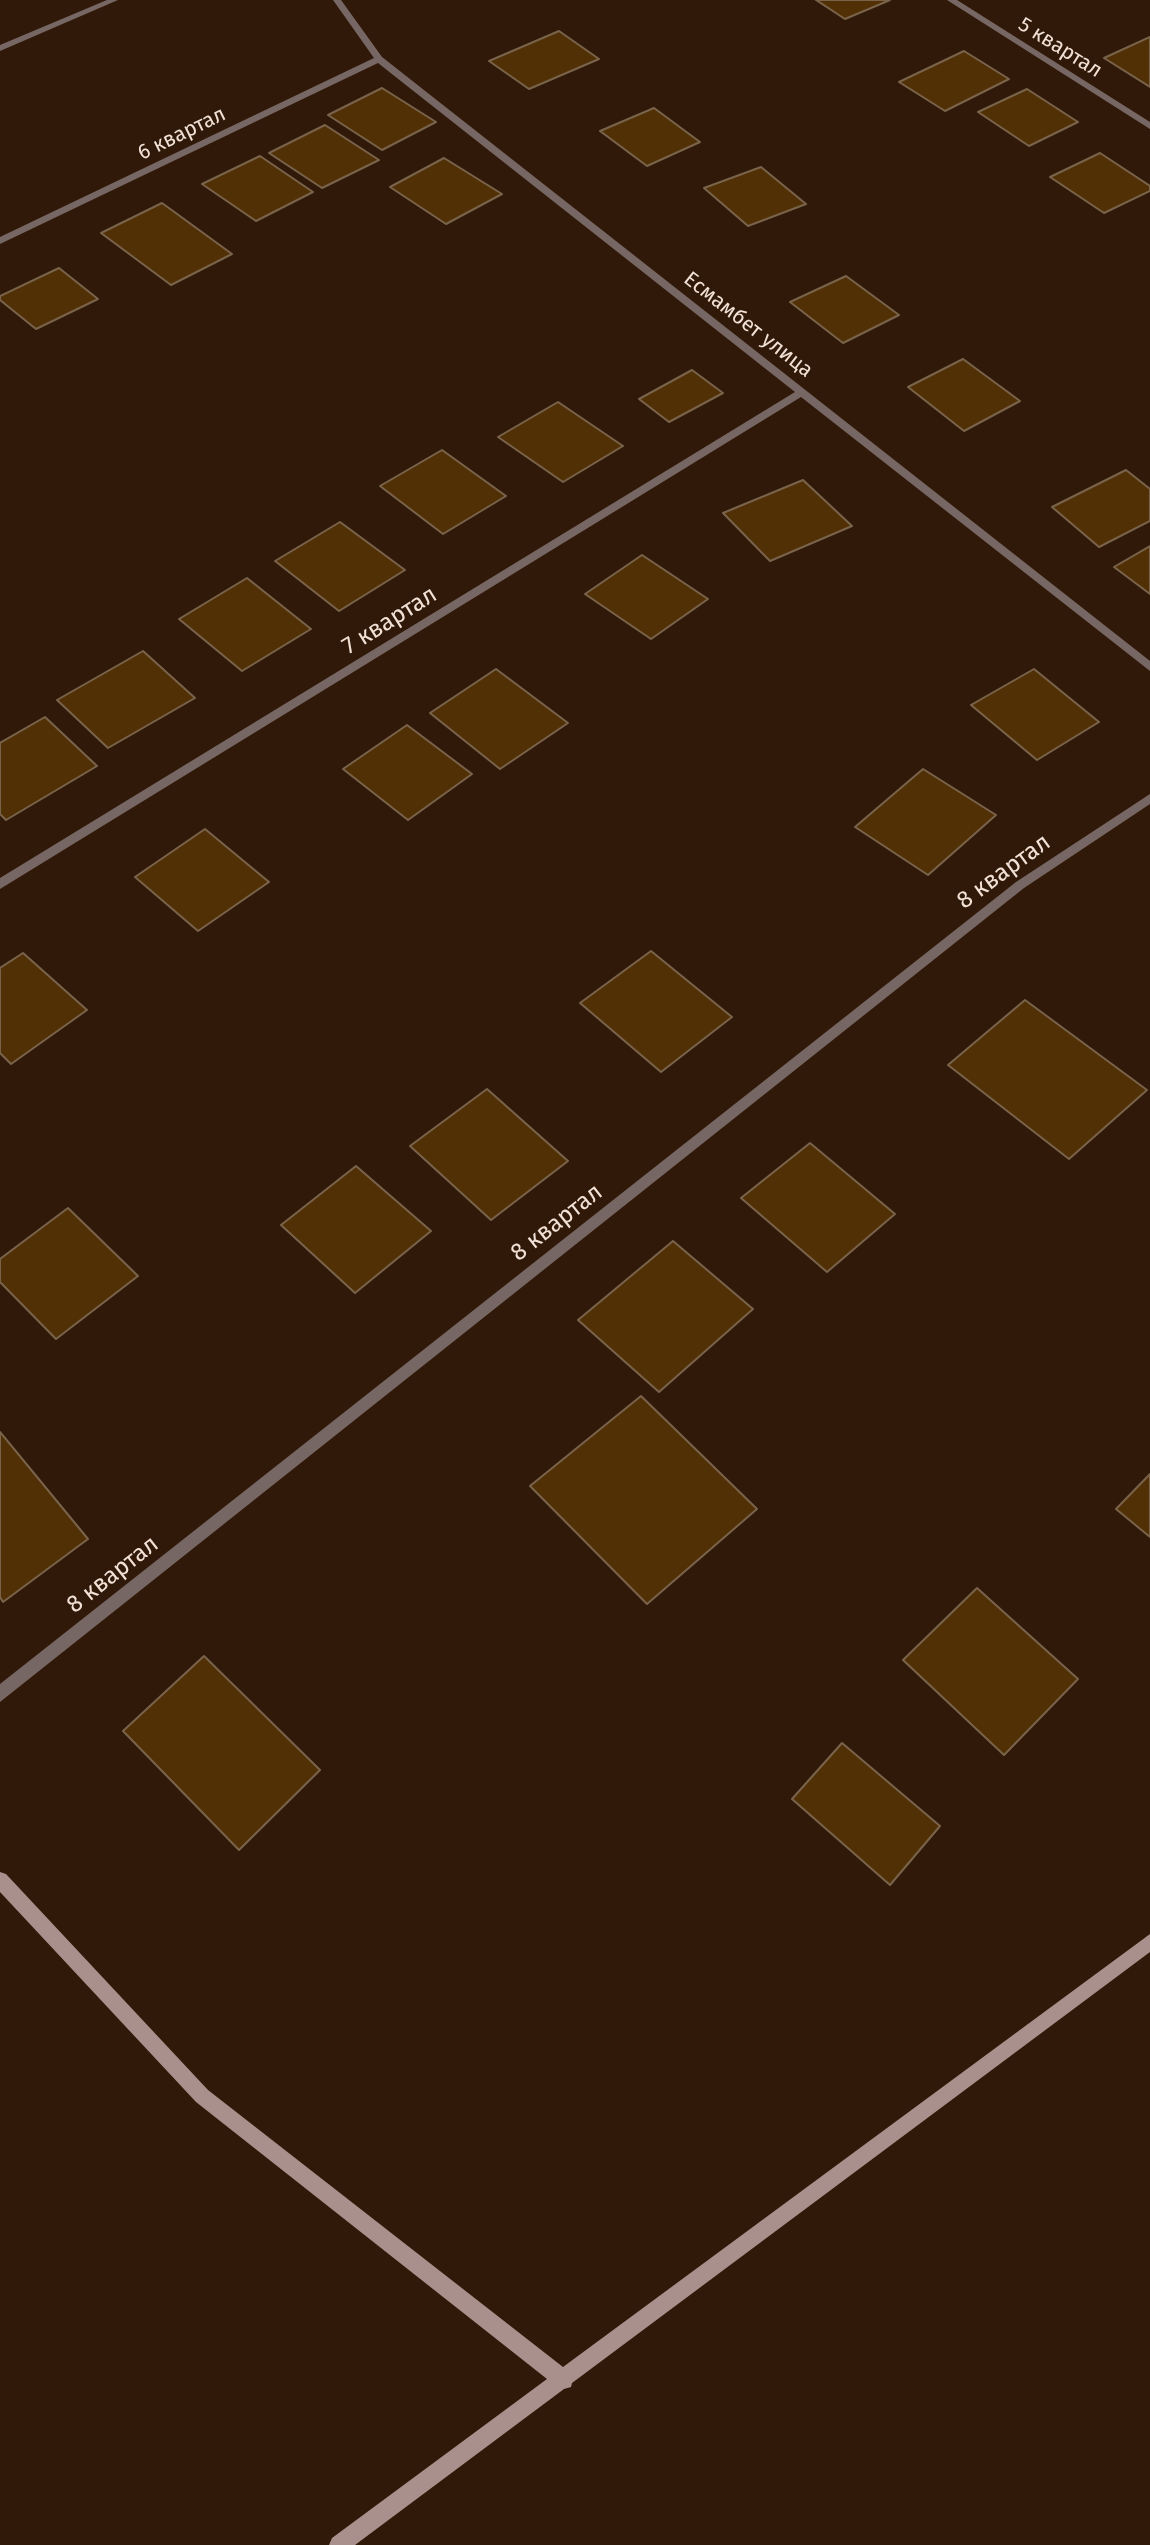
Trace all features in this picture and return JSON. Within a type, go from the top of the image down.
[{"type":"main road","points":[[0,1880],[202,2096],[564,2380]]},
{"type":"main road","points":[[339,2545],[1150,1942]]},
{"type":"street","points":[[0,48],[114,0]]},
{"type":"street","name":"Есмамбет улица","points":[[337,0],[379,59],[1150,667]]},
{"type":"street","name":"5 квартал","points":[[951,0],[1150,126]]},
{"type":"street","name":"6 квартал","points":[[0,241],[379,59]]},
{"type":"street","name":"7 квартал","points":[[0,884],[802,392]]},
{"type":"street","name":"8 квартал","points":[[0,1694],[1020,885],[1150,798]]},
{"type":"building","points":[[816,0],[890,0],[845,19]]},
{"type":"building","points":[[559,31],[599,59],[529,89],[489,61]]},
{"type":"building","points":[[1150,37],[1150,87],[1104,58]]},
{"type":"building","points":[[964,51],[1009,79],[945,111],[899,82]]},
{"type":"building","points":[[382,88],[436,122],[382,150],[328,115]]},
{"type":"building","points":[[1027,89],[1078,122],[1029,146],[978,112]]},
{"type":"building","points":[[654,108],[700,142],[647,166],[600,131]]},
{"type":"building","points":[[325,125],[379,160],[322,188],[269,153]]},
{"type":"building","points":[[1100,153],[1150,186],[1150,191],[1104,213],[1050,177]]},
{"type":"building","points":[[260,156],[313,192],[256,221],[202,184]]},
{"type":"building","points":[[444,158],[502,194],[446,224],[390,187]]},
{"type":"building","points":[[761,167],[806,204],[748,226],[704,188]]},
{"type":"building","points":[[162,203],[232,254],[171,285],[101,233]]},
{"type":"building","points":[[59,268],[98,299],[36,329],[0,300],[0,296]]},
{"type":"building","points":[[846,276],[899,315],[843,343],[790,302]]},
{"type":"building","points":[[963,359],[1020,401],[964,431],[908,387]]},
{"type":"building","points":[[692,370],[723,393],[669,422],[639,399]]},
{"type":"building","points":[[558,402],[623,446],[563,482],[498,437]]},
{"type":"building","points":[[442,450],[506,496],[443,534],[380,486]]},
{"type":"building","points":[[1126,470],[1150,489],[1150,521],[1099,547],[1052,507]]},
{"type":"building","points":[[803,480],[852,526],[770,561],[723,513]]},
{"type":"building","points":[[340,522],[405,570],[339,611],[275,561]]},
{"type":"building","points":[[1150,546],[1150,594],[1114,567]]},
{"type":"building","points":[[642,555],[708,599],[651,639],[585,594]]},
{"type":"building","points":[[247,578],[311,629],[242,671],[179,619]]},
{"type":"building","points":[[143,651],[195,698],[108,748],[57,700]]},
{"type":"building","points":[[496,669],[568,723],[500,769],[430,713]]},
{"type":"building","points":[[1034,669],[1099,722],[1037,760],[971,705]]},
{"type":"building","points":[[45,717],[97,766],[6,820],[0,814],[0,743]]},
{"type":"building","points":[[407,725],[472,774],[408,820],[343,769]]},
{"type":"building","points":[[923,769],[996,815],[928,875],[855,827]]},
{"type":"building","points":[[205,829],[269,882],[198,931],[135,877]]},
{"type":"building","points":[[651,951],[732,1017],[661,1072],[580,1003]]},
{"type":"building","points":[[23,953],[87,1010],[11,1064],[0,1053],[0,968]]},
{"type":"building","points":[[1025,1000],[1147,1090],[1069,1159],[948,1065]]},
{"type":"building","points":[[487,1089],[568,1161],[491,1220],[410,1146]]},
{"type":"building","points":[[810,1143],[895,1214],[827,1272],[741,1198]]},
{"type":"building","points":[[356,1166],[431,1231],[355,1293],[281,1225]]},
{"type":"building","points":[[68,1208],[138,1276],[56,1339],[0,1282],[0,1259]]},
{"type":"building","points":[[673,1241],[753,1309],[659,1392],[578,1320]]},
{"type":"building","points":[[641,1396],[757,1509],[647,1604],[530,1486]]},
{"type":"building","points":[[0,1432],[88,1539],[3,1602],[0,1597]]},
{"type":"building","points":[[1150,1474],[1150,1537],[1116,1509]]},
{"type":"building","points":[[977,1588],[1078,1679],[1004,1755],[903,1660]]},
{"type":"building","points":[[204,1656],[320,1770],[239,1850],[123,1731]]},
{"type":"building","points":[[842,1743],[940,1826],[890,1885],[792,1799]]}]
